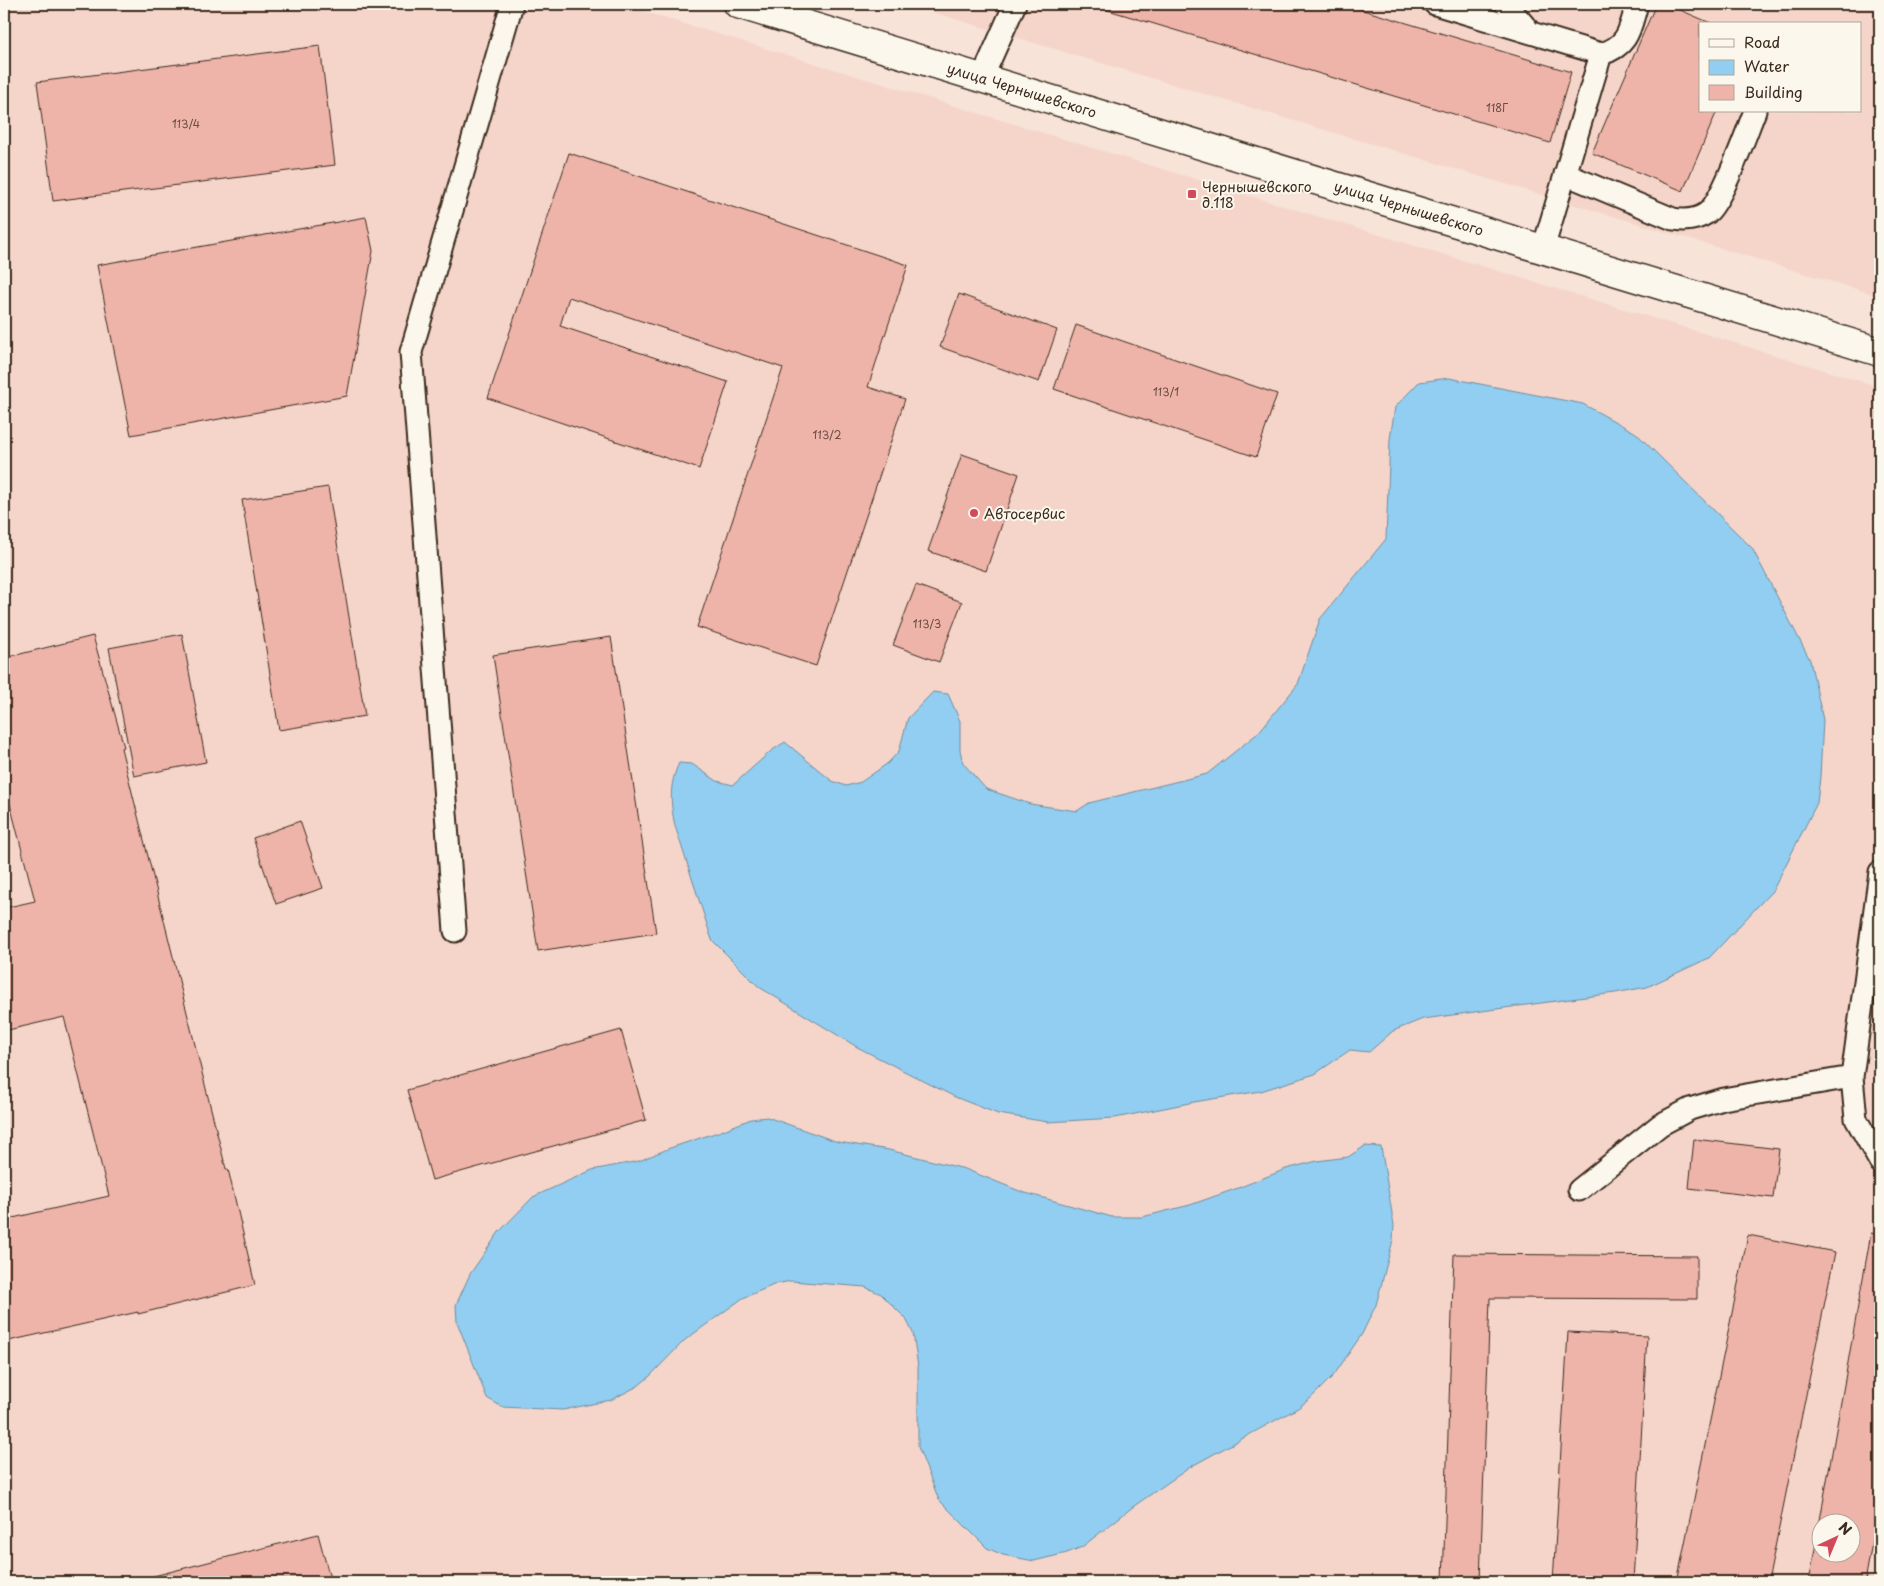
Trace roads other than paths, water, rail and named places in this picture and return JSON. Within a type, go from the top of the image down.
[{"type":"main road","name":"улица Чернышевского","points":[[738,4],[789,11],[982,78],[1880,352]]},
{"type":"lane","points":[[455,931],[411,352],[512,4]]},
{"type":"lane","points":[[982,78],[1014,4]]},
{"type":"lane","points":[[1435,4],[1601,54],[1615,48],[1628,35],[1637,4]]},
{"type":"lane","points":[[1506,4],[1530,32]]},
{"type":"lane","points":[[1543,249],[1601,54]]},
{"type":"lane","points":[[1565,174],[1673,219],[1684,221],[1697,218],[1707,212],[1718,199],[1755,112]]},
{"type":"lane","points":[[1880,872],[1852,1077],[1856,1119],[1880,1162]]},
{"type":"lane","points":[[1579,1190],[1660,1125],[1690,1109],[1724,1099],[1852,1077]]},
{"type":"water","points":[[1449,378],[1583,404],[1636,433],[1752,548],[1810,660],[1823,720],[1817,803],[1773,890],[1709,958],[1647,987],[1423,1019],[1393,1031],[1369,1052],[1350,1050],[1315,1074],[1261,1091],[1115,1118],[1048,1122],[998,1114],[955,1097],[857,1047],[759,987],[712,940],[673,818],[672,786],[679,763],[692,764],[717,781],[733,785],[771,751],[785,742],[832,781],[846,786],[861,782],[888,763],[899,751],[908,718],[933,692],[948,694],[960,721],[960,750],[963,763],[986,789],[1030,804],[1077,811],[1089,803],[1207,774],[1258,733],[1298,684],[1320,619],[1386,539],[1390,439],[1395,407],[1419,382]]},
{"type":"water","points":[[767,1117],[838,1142],[889,1150],[965,1169],[1022,1192],[1112,1217],[1142,1217],[1190,1205],[1286,1169],[1317,1161],[1348,1157],[1365,1146],[1381,1147],[1394,1225],[1393,1240],[1376,1305],[1362,1334],[1334,1375],[1311,1398],[1298,1408],[1192,1466],[1134,1506],[1082,1547],[1067,1553],[1034,1561],[1003,1555],[987,1548],[939,1500],[918,1447],[918,1367],[913,1333],[906,1319],[881,1294],[865,1287],[791,1281],[776,1284],[743,1298],[685,1340],[638,1386],[611,1400],[563,1410],[502,1407],[487,1398],[457,1322],[456,1305],[470,1274],[499,1232],[533,1197],[592,1170],[639,1161],[751,1119]]},
{"type":"place","name":"Чернышевского д.118","points":[[1192,194]]},
{"type":"place","name":"Автосервис","points":[[974,513]]}]
